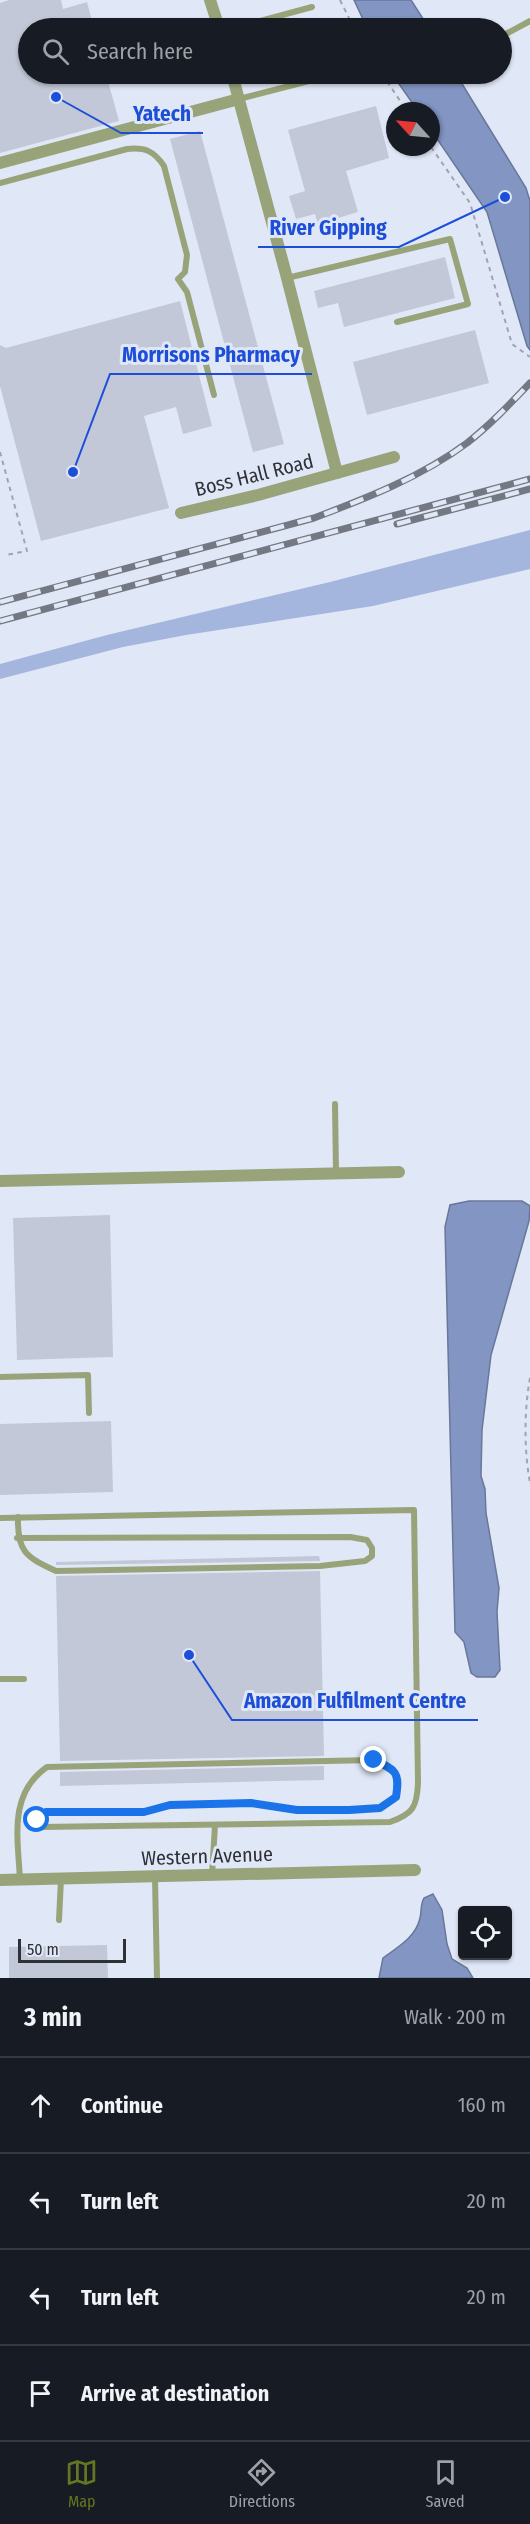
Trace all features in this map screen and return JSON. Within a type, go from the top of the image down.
[{"type":"street","points":[[210,0],[216,18]]},
{"type":"street","name":"Boss Hall Road","points":[[235,84],[337,473]]},
{"type":"street","points":[[0,163],[239,99]]},
{"type":"street","name":"Boss Hall Road","points":[[181,513],[394,457]]},
{"type":"street","points":[[0,1181],[399,1172]]},
{"type":"street","name":"Western Avenue","points":[[0,1880],[415,1870]]},
{"type":"lane","points":[[271,18],[312,7]]},
{"type":"lane","points":[[512,30],[530,21]]},
{"type":"lane","points":[[239,99],[297,84]]},
{"type":"lane","points":[[0,183],[127,149],[141,147],[158,157],[164,166],[187,255],[185,272],[178,279],[187,292],[214,395]]},
{"type":"lane","points":[[287,278],[450,239],[468,304],[397,322]]},
{"type":"lane","points":[[335,1104],[336,1174]]},
{"type":"lane","points":[[0,1377],[88,1375],[89,1413]]},
{"type":"lane","points":[[0,1518],[414,1510],[418,1783],[417,1799],[405,1817],[390,1822],[41,1827],[37,1820],[46,1812],[144,1812],[170,1805],[251,1803],[297,1810],[380,1808],[396,1797],[399,1783],[397,1774],[391,1768],[374,1760],[47,1767],[27,1786],[19,1805],[20,1880]]},
{"type":"lane","points":[[17,1538],[350,1537],[367,1539],[372,1548],[372,1556],[365,1561],[320,1566],[56,1571],[30,1559],[17,1538],[18,1517]]},
{"type":"lane","points":[[0,1679],[24,1679]]},
{"type":"lane","points":[[212,1875],[215,1825]]},
{"type":"lane","points":[[155,1878],[157,1978]]},
{"type":"lane","points":[[59,1920],[61,1879]]},
{"type":"path","points":[[340,0],[349,18]]},
{"type":"path","points":[[389,84],[401,102]]},
{"type":"path","points":[[437,156],[470,203],[512,344],[530,357]]},
{"type":"path","points":[[0,452],[27,551],[6,555]]},
{"type":"path","points":[[530,1378],[527,1416],[527,1468],[530,1483]]},
{"type":"shaded area","points":[[354,0],[411,0],[423,18],[362,18]]},
{"type":"shaded area","points":[[399,84],[462,84],[526,188],[530,201],[530,350],[487,212],[440,143],[440,102],[412,102]]},
{"type":"shaded area","points":[[530,530],[530,569],[373,606],[123,647],[0,679],[0,664],[107,635],[330,582]]},
{"type":"shaded area","points":[[469,1201],[522,1201],[530,1206],[529,1221],[491,1355],[482,1430],[481,1476],[485,1489],[486,1513],[499,1588],[497,1612],[500,1670],[495,1677],[477,1677],[471,1673],[464,1642],[455,1632],[445,1227],[450,1205]]},
{"type":"shaded area","points":[[433,1894],[442,1910],[447,1944],[452,1959],[467,1968],[473,1978],[379,1978],[383,1958],[415,1931],[424,1898]]},
{"type":"building","points":[[9,0],[61,0],[63,9],[87,2],[91,18],[18,18],[18,84],[109,84],[119,121],[0,153],[0,3]]},
{"type":"building","points":[[376,106],[386,146],[386,156],[389,158],[346,171],[358,212],[318,224],[315,214],[296,219],[289,196],[305,191],[288,130]]},
{"type":"building","points":[[200,131],[284,444],[253,452],[170,139]]},
{"type":"building","points":[[445,257],[455,298],[344,327],[338,303],[318,308],[314,291]]},
{"type":"building","points":[[180,301],[212,426],[183,434],[176,407],[144,416],[169,508],[41,541],[0,386],[0,345],[6,348]]},
{"type":"building","points":[[475,330],[489,383],[367,415],[353,362]]},
{"type":"building","points":[[110,1215],[113,1357],[17,1360],[13,1218]]},
{"type":"building","points":[[111,1421],[113,1492],[0,1495],[0,1424]]},
{"type":"building","points":[[319,1556],[320,1561],[56,1565],[56,1562]]},
{"type":"building","points":[[320,1571],[324,1756],[60,1761],[56,1576]]},
{"type":"building","points":[[324,1766],[324,1780],[60,1786],[60,1772]]},
{"type":"building","points":[[107,1945],[108,1978],[9,1978],[9,1947]]},
{"type":"railway","points":[[0,602],[314,518],[354,503],[431,466],[467,443],[530,383]]},
{"type":"railway","points":[[0,621],[530,479]]},
{"type":"railway","points":[[397,524],[530,489]]},
{"type":"place","name":"Yatech","points":[[56,97]]},
{"type":"place","name":"River Gipping","points":[[505,197]]},
{"type":"place","name":"Morrisons Pharmacy","points":[[73,472]]},
{"type":"place","name":"Amazon Fulfilment Centre","points":[[189,1655]]},
{"type":"route","points":[[37,1820],[46,1812],[144,1812],[170,1805],[251,1803],[297,1810],[380,1808],[389,1804],[396,1797],[399,1783],[397,1774],[391,1768],[374,1760]]}]
